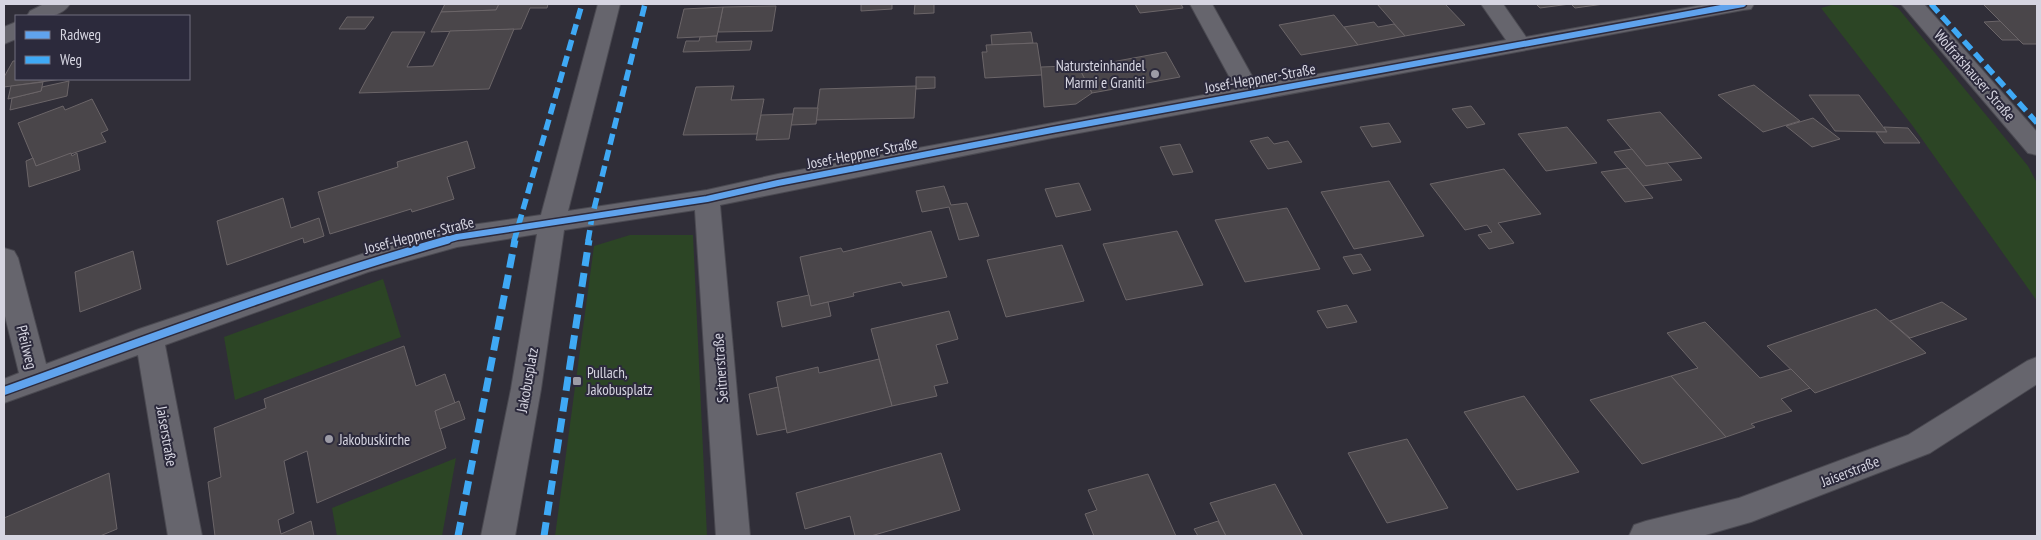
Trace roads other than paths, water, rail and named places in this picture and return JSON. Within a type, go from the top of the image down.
[{"type":"street","points":[[40,15],[59,4]]},
{"type":"street","points":[[552,222],[609,4]]},
{"type":"street","points":[[1201,4],[1250,93]]},
{"type":"street","points":[[1492,4],[1521,46]]},
{"type":"street","name":"Josef-Heppner-Straße","points":[[4,391],[149,337],[362,264],[457,236],[706,199],[778,183],[1250,93],[1521,46],[1743,4]]},
{"type":"street","name":"Wolfratshauser Straße","points":[[1912,4],[2037,146]]},
{"type":"street","points":[[4,37],[15,31]]},
{"type":"street","name":"Seitnerstraße","points":[[706,199],[732,536]]},
{"type":"street","name":"Jakobusplatz","points":[[498,536],[526,389],[552,222]]},
{"type":"street","name":"Pfeilweg","points":[[4,258],[35,378]]},
{"type":"street","name":"Jaiserstraße","points":[[149,337],[185,536]]},
{"type":"street","name":"Jaiserstraße","points":[[1646,536],[1739,512],[1919,444],[2037,369]]},
{"type":"place","name":"Natursteinhandel Marmi e Graniti","points":[[1155,74]]},
{"type":"place","name":"Pullach, Jakobusplatz","points":[[577,381]]},
{"type":"place","name":"Jakobuskirche","points":[[329,439]]}]
